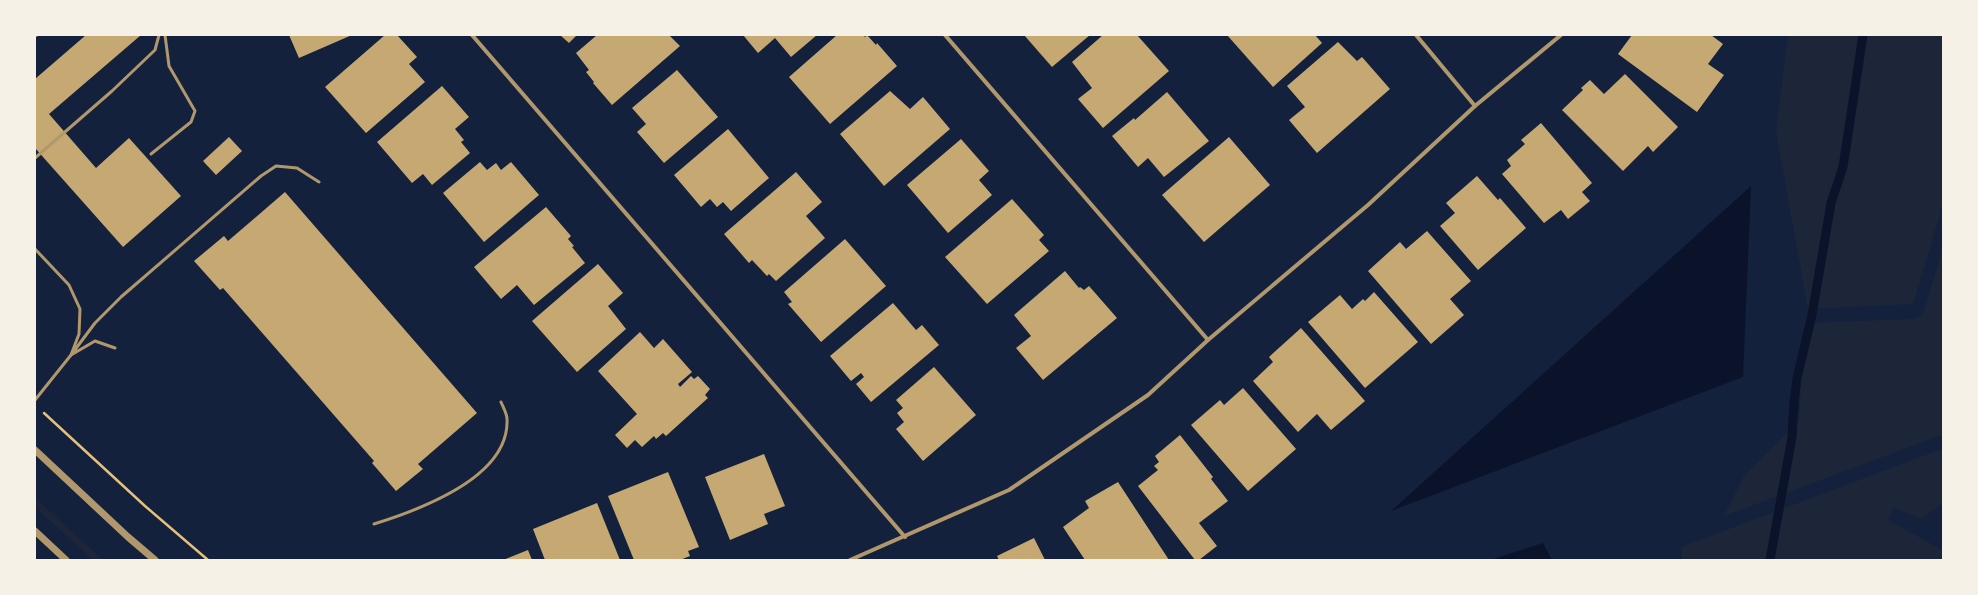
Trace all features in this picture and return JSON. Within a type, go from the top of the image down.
[{"type":"street","points":[[472,35],[904,537]]},
{"type":"street","points":[[945,35],[1208,340]]},
{"type":"street","points":[[1416,35],[1475,106]]},
{"type":"street","points":[[850,560],[1009,490],[1148,395],[1208,340],[1368,206],[1475,106],[1560,35]]},
{"type":"street","points":[[35,450],[128,537],[155,560]]},
{"type":"street","points":[[35,531],[66,560]]},
{"type":"lane","points":[[35,158],[112,91],[155,50],[159,35]]},
{"type":"lane","points":[[151,154],[191,122],[195,111],[169,66],[165,35]]},
{"type":"lane","points":[[35,400],[95,323],[121,297],[261,176],[276,166],[297,168],[319,182]]},
{"type":"lane","points":[[35,249],[70,285],[80,309],[79,334],[71,355]]},
{"type":"lane","points":[[71,355],[95,341],[115,348]]},
{"type":"lane","points":[[374,524],[408,513],[460,487],[489,466],[504,444],[507,419],[502,402]]},
{"type":"path","points":[[41,410],[145,506],[208,560]]},
{"type":"shaded area","points":[[1788,35],[1943,35],[1943,204],[1913,304],[1808,309],[1776,132]]},
{"type":"shaded area","points":[[1751,186],[1743,377],[1391,511]]},
{"type":"shaded area","points":[[1943,247],[1943,436],[1936,437],[1724,516],[1744,476],[1799,421],[1804,323],[1913,319],[1921,316],[1925,309]]},
{"type":"shaded area","points":[[1939,450],[1943,452],[1943,503],[1921,519],[1893,507],[1889,521],[1943,550],[1943,560],[1682,560],[1681,547]]},
{"type":"shaded area","points":[[35,498],[103,560],[93,560],[35,507]]},
{"type":"shaded area","points":[[1543,543],[1552,560],[1490,560]]},
{"type":"building","points":[[86,35],[141,35],[49,114],[96,168],[129,138],[181,196],[123,247],[35,148],[35,79]]},
{"type":"building","points":[[289,35],[352,35],[299,58]]},
{"type":"building","points":[[385,35],[397,35],[417,57],[409,64],[425,82],[366,133],[325,87]]},
{"type":"building","points":[[560,35],[577,35],[569,43]]},
{"type":"building","points":[[597,35],[669,35],[680,46],[612,105],[593,83],[594,82],[586,72],[589,70],[576,53]]},
{"type":"building","points":[[743,35],[817,35],[791,57],[775,38],[758,53]]},
{"type":"building","points":[[837,35],[863,35],[865,37],[867,35],[876,45],[877,43],[897,66],[830,124],[789,77]]},
{"type":"building","points":[[1024,35],[1090,35],[1052,67]]},
{"type":"building","points":[[1103,35],[1137,35],[1169,71],[1103,128],[1078,99],[1092,88],[1072,62]]},
{"type":"building","points":[[1227,35],[1315,35],[1322,43],[1273,87]]},
{"type":"building","points":[[1632,35],[1711,35],[1723,44],[1708,64],[1724,75],[1697,112],[1618,54]]},
{"type":"building","points":[[1338,42],[1357,61],[1362,57],[1390,89],[1317,153],[1289,120],[1305,107],[1287,86]]},
{"type":"building","points":[[677,70],[718,117],[664,163],[637,132],[646,124],[632,108]]},
{"type":"building","points":[[1625,74],[1678,127],[1653,152],[1648,146],[1623,171],[1562,110],[1583,90],[1581,88],[1590,80],[1604,94]]},
{"type":"building","points":[[442,86],[469,117],[455,129],[464,140],[461,142],[470,153],[432,185],[423,174],[412,183],[377,142]]},
{"type":"building","points":[[890,91],[910,109],[923,97],[950,129],[884,186],[840,134]]},
{"type":"building","points":[[1167,92],[1209,141],[1164,177],[1148,158],[1138,167],[1112,136],[1134,118],[1135,120]]},
{"type":"building","points":[[1541,123],[1592,183],[1582,192],[1590,201],[1568,219],[1561,210],[1544,223],[1502,174],[1511,166],[1507,160],[1525,144],[1521,140]]},
{"type":"building","points":[[728,129],[769,178],[731,211],[723,202],[717,207],[710,199],[701,207],[674,175]]},
{"type":"building","points":[[229,137],[242,151],[216,175],[203,161]]},
{"type":"building","points":[[1229,137],[1270,185],[1204,242],[1162,195]]},
{"type":"building","points":[[961,139],[989,171],[979,180],[992,195],[948,233],[907,185]]},
{"type":"building","points":[[480,162],[487,170],[496,163],[501,170],[511,162],[539,195],[484,242],[443,193]]},
{"type":"building","points":[[796,172],[822,202],[806,216],[825,238],[776,281],[769,274],[767,276],[752,260],[749,263],[724,234]]},
{"type":"building","points":[[1477,176],[1498,200],[1500,198],[1526,228],[1478,270],[1440,226],[1455,213],[1446,203]]},
{"type":"building","points":[[285,192],[477,413],[418,464],[423,469],[396,491],[372,463],[374,461],[223,288],[220,290],[194,261],[224,236],[228,241]]},
{"type":"building","points":[[1012,199],[1044,235],[1039,240],[1049,251],[987,304],[945,257]]},
{"type":"building","points":[[546,207],[571,236],[568,239],[574,246],[572,247],[585,263],[534,305],[517,285],[501,299],[474,267]]},
{"type":"building","points":[[1427,231],[1471,281],[1450,299],[1464,315],[1431,344],[1368,271],[1400,242],[1406,249]]},
{"type":"building","points":[[845,239],[886,286],[821,342],[788,304],[792,302],[784,292]]},
{"type":"building","points":[[598,264],[623,293],[608,306],[626,329],[577,372],[532,321]]},
{"type":"building","points":[[1065,271],[1079,288],[1080,287],[1084,290],[1089,286],[1117,318],[1043,380],[1016,348],[1031,336],[1014,315]]},
{"type":"building","points":[[1374,292],[1418,342],[1365,388],[1308,322],[1340,295],[1352,309],[1363,299],[1365,301]]},
{"type":"building","points":[[893,303],[916,330],[922,325],[939,345],[871,402],[856,384],[864,377],[861,373],[851,381],[830,356]]},
{"type":"building","points":[[1301,328],[1365,401],[1331,430],[1317,414],[1298,432],[1253,381],[1273,362],[1269,357]]},
{"type":"building","points":[[640,332],[654,348],[663,339],[692,372],[678,384],[680,387],[691,376],[694,379],[698,376],[710,389],[705,395],[708,398],[666,436],[663,433],[656,439],[654,436],[642,447],[635,440],[627,448],[615,435],[637,414],[598,371]]},
{"type":"building","points":[[934,367],[976,415],[923,461],[896,429],[904,422],[897,413],[903,408],[896,400]]},
{"type":"building","points":[[1243,388],[1296,449],[1248,491],[1191,425],[1220,400],[1224,405]]},
{"type":"building","points":[[1180,435],[1213,477],[1211,479],[1228,501],[1199,523],[1217,546],[1199,560],[1195,560],[1138,486],[1158,470],[1154,466],[1159,462],[1155,456]]},
{"type":"building","points":[[764,454],[785,506],[764,514],[768,524],[730,540],[705,477]]},
{"type":"building","points":[[668,472],[699,547],[688,551],[690,556],[680,560],[634,560],[608,496]]},
{"type":"building","points":[[1118,482],[1169,560],[1085,560],[1063,527],[1089,508],[1085,501]]},
{"type":"building","points":[[597,503],[620,560],[545,560],[533,529]]},
{"type":"building","points":[[1034,538],[1045,560],[999,560],[997,556]]},
{"type":"building","points":[[528,550],[532,560],[503,560]]},
{"type":"waterway","points":[[1770,560],[1792,437],[1797,378],[1812,315],[1831,203],[1843,167],[1863,35]]}]
